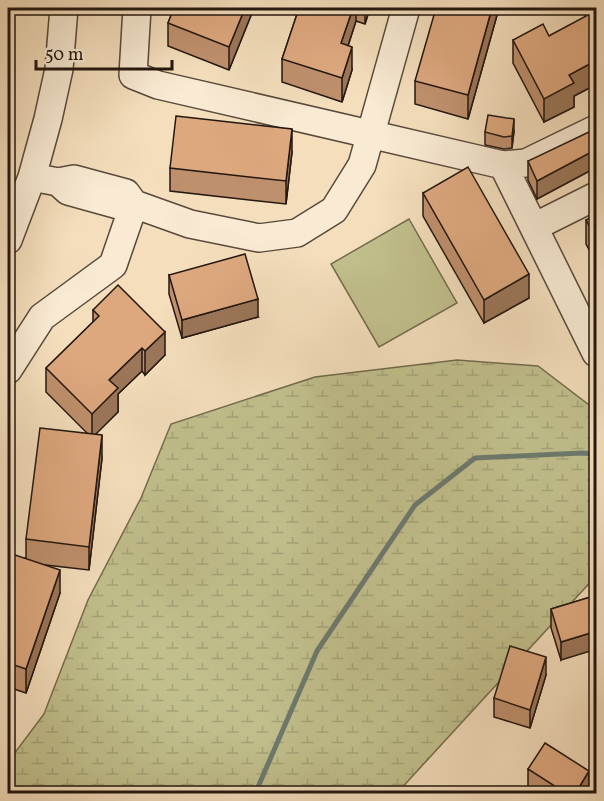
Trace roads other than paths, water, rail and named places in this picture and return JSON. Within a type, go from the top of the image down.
[{"type":"street","points":[[8,240],[32,177],[48,119],[58,69],[64,8]]},
{"type":"street","points":[[137,8],[133,75],[158,85],[503,165],[526,163],[597,129]]},
{"type":"street","points":[[32,177],[63,187],[72,205],[259,238],[297,233],[334,210],[362,165],[406,8]]},
{"type":"street","points":[[503,165],[597,353]]},
{"type":"street","points":[[534,227],[597,196]]},
{"type":"street","points":[[8,370],[42,317],[113,265],[131,214]]},
{"type":"waterway","points":[[255,794],[317,651],[415,505],[475,458],[596,454]]}]
